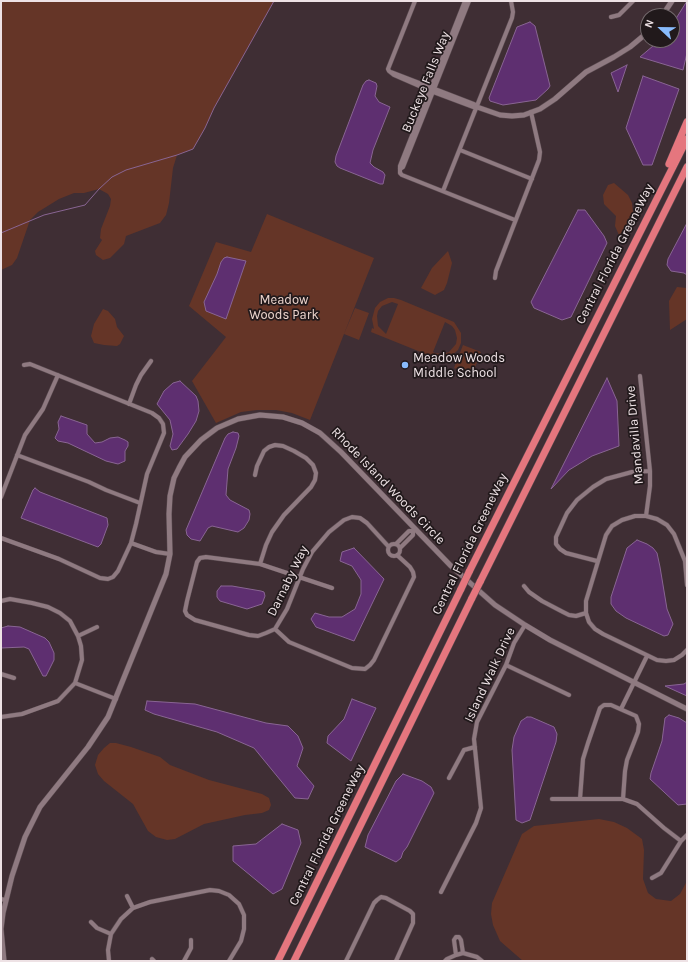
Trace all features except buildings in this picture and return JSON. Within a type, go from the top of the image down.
[{"type":"highway","points":[[623,264],[687,122]]},
{"type":"highway","name":"Central Florida GreeneWay","points":[[278,961],[469,572],[687,139]]},
{"type":"highway","name":"Central Florida GreeneWay","points":[[294,961],[472,598],[687,168]]},
{"type":"highway","points":[[636,270],[687,176]]},
{"type":"street","points":[[415,1],[388,69],[390,72],[500,115],[524,115],[540,109],[586,72],[614,57],[640,39]]},
{"type":"street","name":"Buckeye Falls Way","points":[[443,191],[402,175],[400,170],[403,167],[412,138],[455,31],[465,1]]},
{"type":"street","name":"Buckeye Falls Way","points":[[455,31],[469,1]]},
{"type":"street","points":[[511,1],[513,12],[512,18],[443,191],[515,220]]},
{"type":"street","points":[[611,18],[619,15],[633,1]]},
{"type":"street","points":[[495,278],[496,271],[515,220],[539,160],[540,152],[531,112]]},
{"type":"street","points":[[460,150],[532,179]]},
{"type":"street","points":[[129,404],[141,375],[151,361]]},
{"type":"street","points":[[1,538],[59,559],[100,578],[108,579],[113,577],[118,572],[130,543],[136,524],[147,474],[164,433],[163,424],[152,413],[30,364],[24,365]]},
{"type":"street","points":[[1,497],[25,436],[48,399],[58,375]]},
{"type":"street","name":"Mandavilla Drive","points":[[640,376],[650,471],[650,486],[646,516]]},
{"type":"street","name":"Rhode Island Woods Circle","points":[[4,961],[1,930],[3,900],[24,837],[52,791],[101,729],[116,699],[166,574],[170,554],[170,496],[174,478],[185,457],[201,440],[217,428],[238,419],[260,415],[283,417],[302,423],[320,433],[341,452],[414,530],[473,587],[496,606],[550,640],[687,709]]},
{"type":"street","points":[[255,475],[257,466],[264,451],[275,445],[283,446],[306,458],[313,465],[316,473],[315,480],[311,487],[284,515],[272,532],[260,564]]},
{"type":"street","points":[[17,455],[140,503]]},
{"type":"street","points":[[597,561],[566,553],[556,544],[556,537],[567,513],[577,500],[606,479],[632,472],[650,471]]},
{"type":"street","points":[[687,585],[685,561],[674,534],[667,525],[657,519],[646,516],[635,516],[622,520],[612,526],[606,535],[586,601],[586,613],[589,622],[595,628],[603,634],[647,656],[666,661],[674,660],[687,650]]},
{"type":"street","name":"Darnaby Way","points":[[352,517],[360,518],[367,523],[388,546],[387,550],[390,555],[398,555],[410,567],[414,577],[374,660],[365,669],[352,668],[289,642],[275,629],[287,610],[300,577],[317,544],[344,520],[352,517]]},
{"type":"street","points":[[388,546],[392,543],[396,544],[409,531],[414,530]]},
{"type":"street","points":[[398,555],[400,548],[413,535],[414,530]]},
{"type":"street","points":[[130,543],[156,552],[170,554]]},
{"type":"street","points":[[396,544],[400,548]]},
{"type":"street","points":[[275,629],[258,636],[249,635],[196,620],[187,615],[185,611],[197,562],[200,558],[206,556],[260,564],[332,588]]},
{"type":"street","points":[[524,586],[529,592],[542,601],[562,612],[576,616],[586,613]]},
{"type":"street","points":[[1,600],[10,599],[32,602],[60,613],[70,621],[78,636],[81,646],[82,660],[75,683],[58,701],[22,714],[1,718]]},
{"type":"street","name":"Island Walk Drive","points":[[441,892],[480,813],[481,808],[475,747],[475,730],[477,722],[506,665],[514,643],[525,625]]},
{"type":"street","points":[[78,636],[97,628]]},
{"type":"street","points":[[621,708],[647,656]]},
{"type":"street","points":[[506,665],[569,695]]},
{"type":"street","points":[[1,674],[14,678]]},
{"type":"street","points":[[75,683],[116,699]]},
{"type":"street","points":[[58,701],[62,705]]},
{"type":"street","points":[[580,799],[583,759],[600,708],[604,705],[611,705],[621,708],[636,716],[639,724],[638,732],[627,760],[623,799]]},
{"type":"street","points":[[449,778],[464,750],[475,747]]},
{"type":"street","points":[[552,799],[623,799],[637,804],[681,841]]},
{"type":"street","points":[[652,878],[661,873],[681,841],[687,835]]},
{"type":"street","points":[[109,961],[108,950],[111,934],[122,919],[134,908],[150,902],[210,890],[219,891],[229,895],[239,904],[244,915],[244,929],[241,941],[230,961]]},
{"type":"street","points":[[127,896],[134,908]]},
{"type":"street","points":[[346,961],[374,903],[381,898],[386,898],[413,914],[413,923],[396,961]]},
{"type":"street","points":[[91,922],[97,928],[111,934]]},
{"type":"street","points":[[456,955],[454,940],[456,937],[459,937],[461,940],[463,953]]},
{"type":"street","points":[[184,961],[191,948],[191,940]]},
{"type":"street","points":[[445,961],[463,953],[477,957],[482,961]]},
{"type":"green space","points":[[1,1],[274,1],[214,108],[193,149],[177,155],[173,168],[166,215],[160,223],[126,236],[124,244],[110,258],[103,260],[96,255],[95,251],[102,240],[100,238],[101,229],[110,206],[111,199],[108,194],[99,189],[84,193],[74,193],[59,199],[38,212],[30,220],[17,258],[12,265],[1,270]]},
{"type":"green space","points":[[614,183],[628,195],[632,203],[635,218],[622,242],[615,226],[616,216],[604,204],[603,195],[608,185]]},
{"type":"green space","name":"Meadow Woods Park","points":[[267,214],[374,258],[310,420],[292,413],[276,410],[257,410],[241,412],[216,423],[192,381],[226,337],[189,306],[216,242],[251,252]]},
{"type":"green space","points":[[448,251],[452,263],[447,283],[444,290],[435,295],[421,288],[432,268]]},
{"type":"green space","points":[[677,287],[687,288],[687,319],[670,330],[669,301]]},
{"type":"green space","points":[[388,298],[394,298],[454,322],[461,333],[461,343],[458,350],[450,357],[438,359],[371,332],[372,328],[374,329],[372,319],[375,308],[380,302]],"holes":[[[392,302],[398,304],[386,334],[378,326],[377,316],[378,311],[382,306]],[[445,322],[452,326],[455,330],[457,338],[456,344],[449,352],[443,354],[435,353],[433,352]]]},
{"type":"green space","points":[[355,308],[369,313],[359,340],[344,334]]},
{"type":"green space","points":[[103,309],[108,311],[115,319],[117,327],[124,336],[120,344],[117,346],[94,343],[91,336],[94,324]]},
{"type":"green space","points":[[463,345],[481,352],[472,375],[454,368]]},
{"type":"green space","points":[[110,743],[131,747],[160,757],[170,765],[209,780],[262,794],[269,798],[271,805],[269,810],[262,813],[245,815],[204,824],[175,839],[167,840],[156,837],[148,831],[133,804],[104,781],[98,774],[95,765],[98,755]]},
{"type":"green space","points":[[599,819],[614,822],[627,828],[642,839],[644,850],[643,879],[648,893],[656,899],[671,901],[680,894],[687,881],[687,961],[523,961],[500,941],[493,925],[491,914],[492,903],[522,834],[534,826]]},
{"type":"shaded area","points":[[687,1],[687,53],[683,70],[640,57],[651,48],[680,48],[680,12]]},
{"type":"shaded area","points":[[530,22],[535,26],[550,86],[536,100],[503,105],[490,101],[489,98],[517,27]]},
{"type":"shaded area","points":[[627,65],[618,92],[611,73]]},
{"type":"shaded area","points":[[643,76],[679,89],[652,165],[643,165],[626,128]]},
{"type":"shaded area","points":[[369,80],[376,83],[377,86],[375,96],[379,102],[390,107],[373,150],[370,163],[385,175],[383,184],[340,168],[335,162],[363,85]]},
{"type":"shaded area","points":[[578,210],[585,210],[604,236],[607,243],[571,317],[562,320],[534,308],[531,302]]},
{"type":"shaded area","points":[[687,223],[687,275],[684,273],[671,271],[667,265],[668,259]]},
{"type":"shaded area","points":[[227,257],[246,261],[226,319],[206,311],[204,302],[221,262]]},
{"type":"shaded area","points":[[607,378],[617,401],[619,446],[592,456],[569,470],[551,489]]},
{"type":"shaded area","points":[[180,381],[196,396],[199,411],[196,421],[188,434],[177,449],[172,450],[170,446],[173,434],[170,420],[157,404],[164,391],[173,383]]},
{"type":"shaded area","points":[[61,416],[87,425],[87,434],[95,443],[118,437],[128,442],[128,446],[125,451],[125,461],[118,464],[106,461],[68,443],[58,441],[55,438],[59,429],[58,422]]},
{"type":"shaded area","points":[[233,432],[238,433],[239,436],[228,469],[226,495],[230,500],[249,510],[249,520],[244,528],[238,532],[212,526],[208,528],[200,541],[191,539],[187,535],[186,530],[225,438],[228,434]]},
{"type":"shaded area","points":[[35,488],[40,492],[107,518],[108,525],[101,544],[98,547],[21,518]]},
{"type":"shaded area","points":[[637,540],[647,544],[657,553],[667,609],[673,624],[668,635],[664,636],[626,618],[616,611],[611,604],[611,597],[627,548]]},
{"type":"shaded area","points":[[354,548],[384,579],[354,641],[316,627],[311,619],[315,613],[329,617],[342,617],[355,609],[361,594],[361,580],[352,566],[340,561],[342,552]]},
{"type":"shaded area","points":[[221,586],[232,586],[261,591],[264,592],[265,596],[262,604],[247,609],[220,601],[217,597],[217,591]]},
{"type":"shaded area","points":[[8,626],[20,627],[45,638],[49,642],[54,653],[54,660],[46,676],[43,676],[29,649],[24,647],[1,648],[1,628]]},
{"type":"shaded area","points":[[687,682],[687,696],[665,686],[684,684]]},
{"type":"shaded area","points":[[352,699],[376,708],[351,761],[327,743],[328,736],[344,719]]},
{"type":"shaded area","points":[[147,701],[195,704],[266,723],[288,726],[298,736],[303,748],[297,766],[314,786],[308,799],[295,798],[254,748],[217,732],[154,714],[145,710]]},
{"type":"shaded area","points":[[669,715],[679,718],[687,723],[687,804],[678,805],[650,779],[662,741],[665,718]]},
{"type":"shaded area","points":[[527,717],[531,717],[554,727],[557,734],[556,742],[530,820],[522,823],[516,820],[512,750],[514,737],[521,721]]},
{"type":"shaded area","points":[[403,774],[422,781],[431,787],[434,793],[401,858],[396,862],[365,847],[368,835],[396,781]]},
{"type":"shaded area","points":[[282,824],[298,830],[301,843],[282,889],[273,894],[233,861],[233,846],[256,844]]},
{"type":"waterway","points":[[1,233],[44,215],[85,205],[112,177],[126,170],[193,149],[214,108],[274,1]]},
{"type":"place","name":"Meadow Woods Middle School","points":[[405,365]]}]
